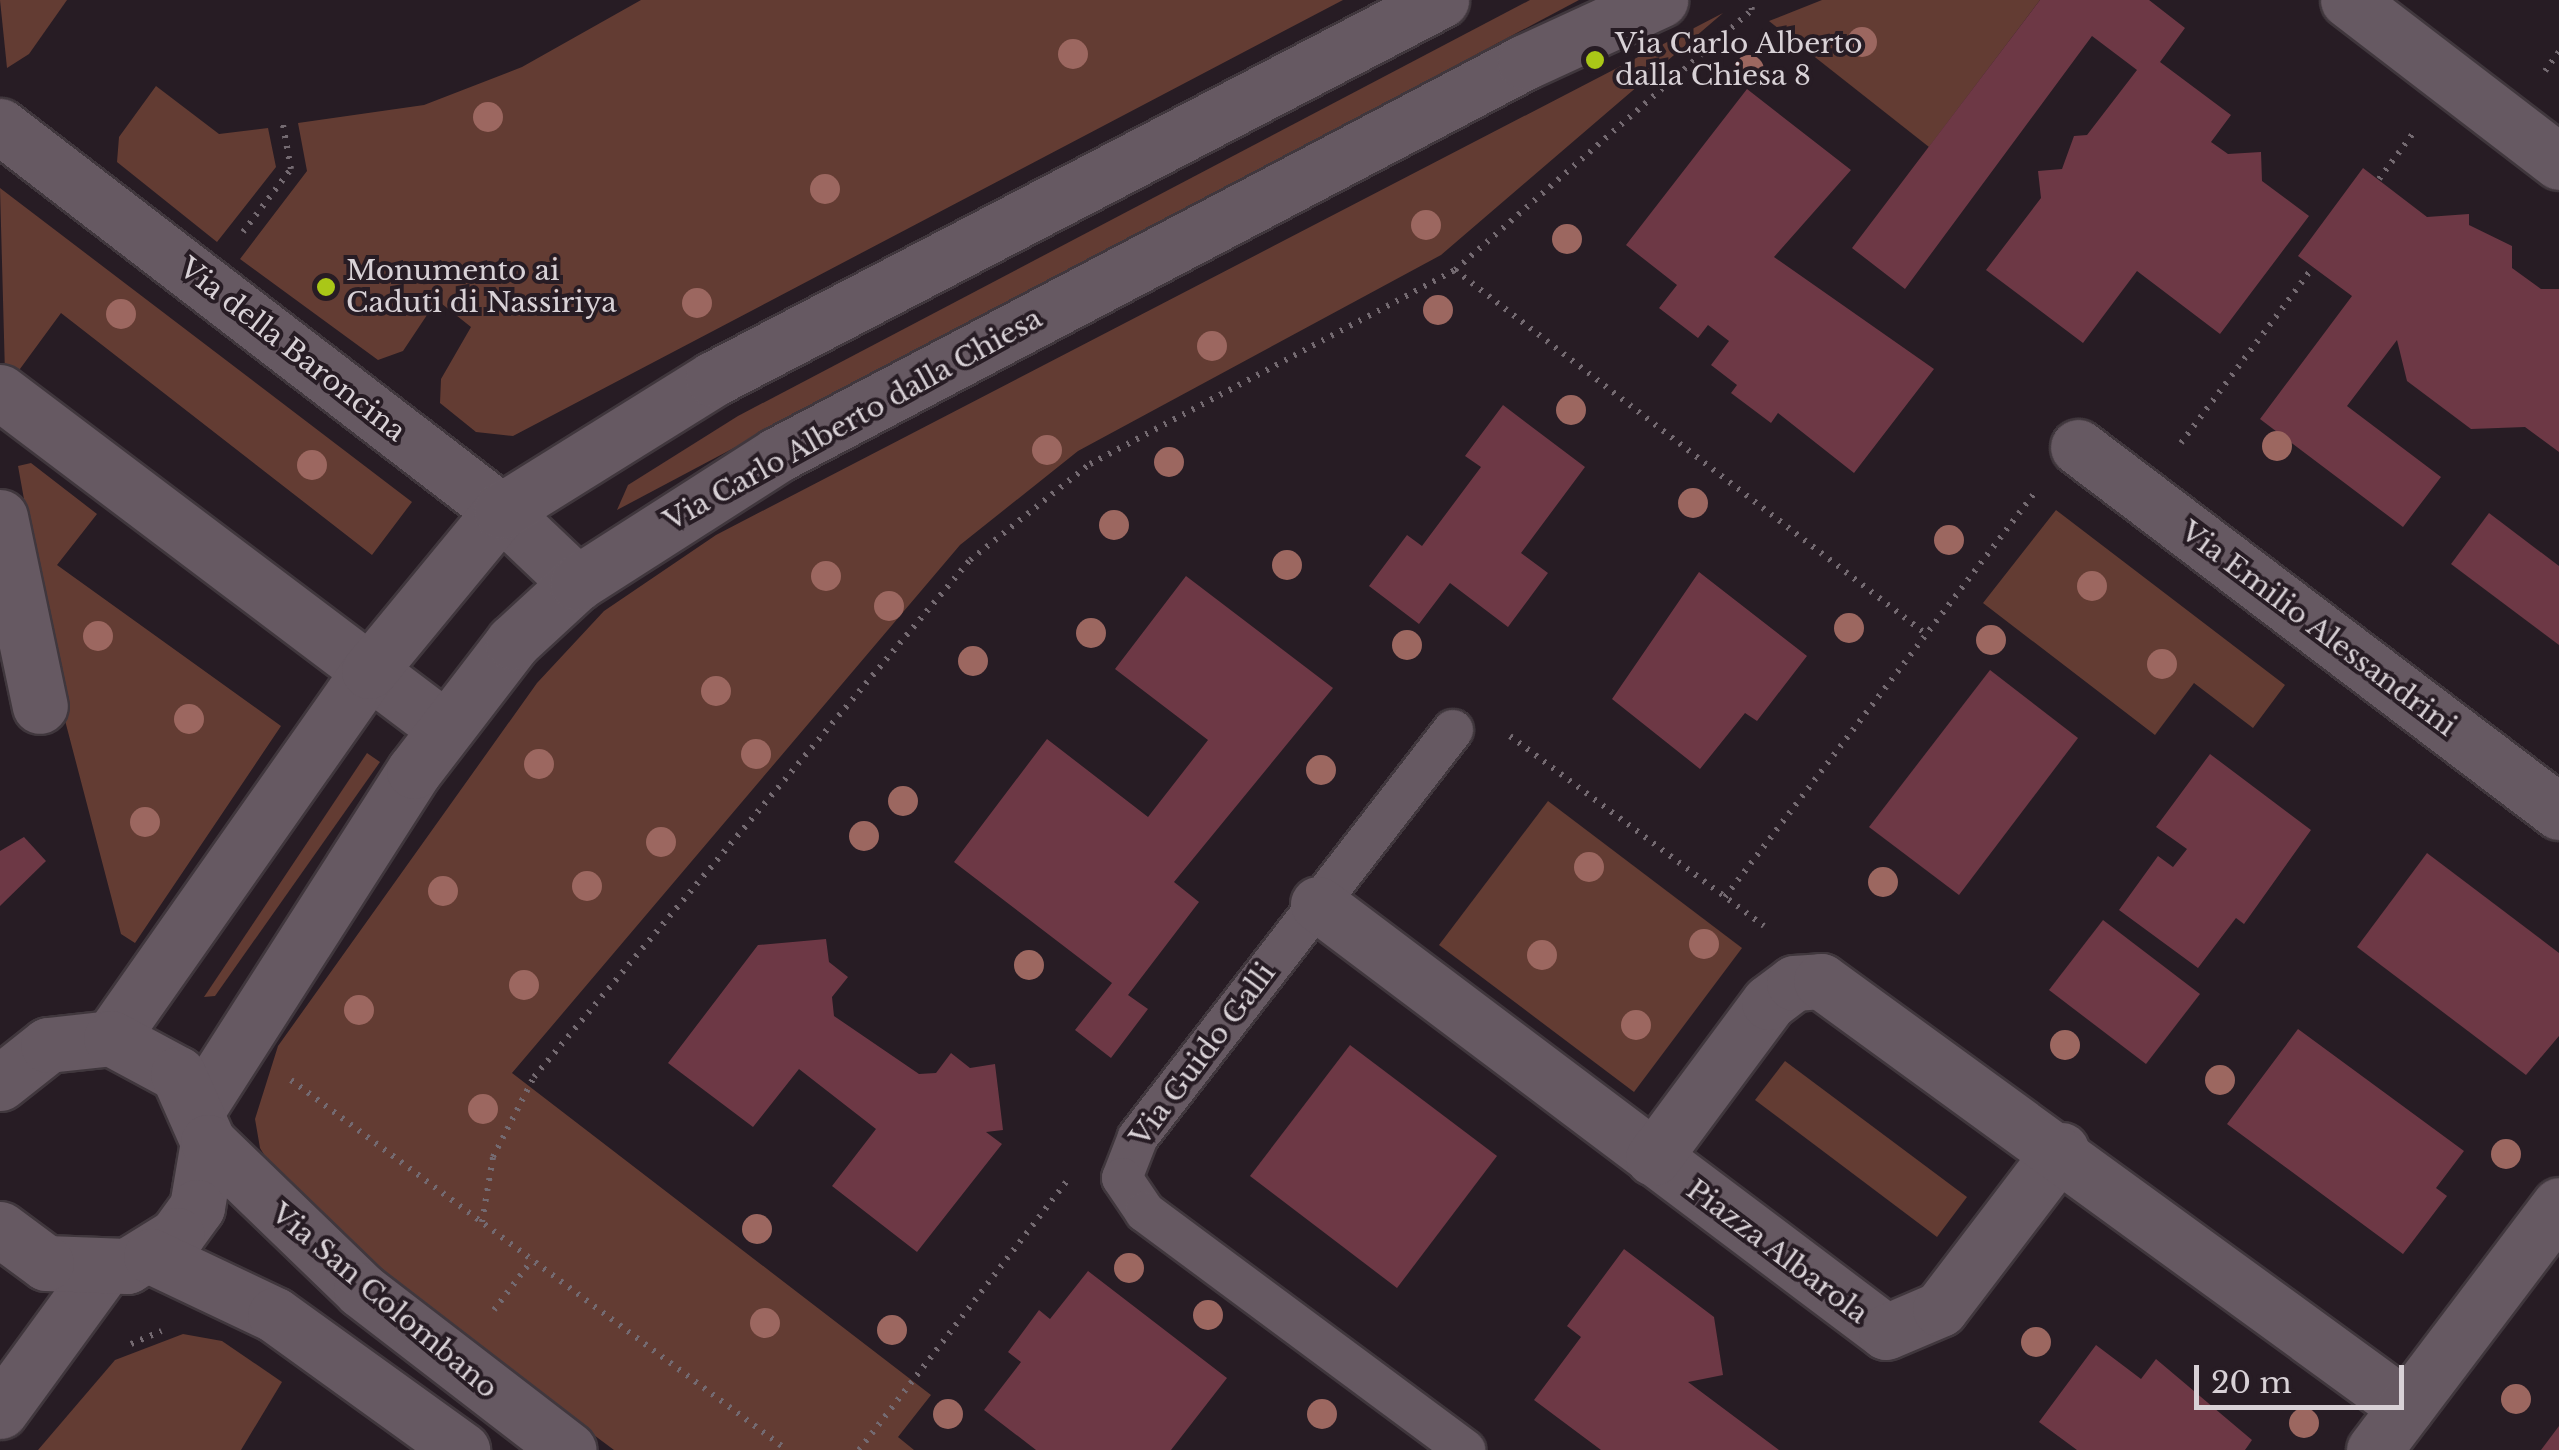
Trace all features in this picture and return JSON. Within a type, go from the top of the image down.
[{"type":"street","points":[[6,1065],[48,1045],[111,1038],[369,672],[502,511],[712,379],[1442,0]]},
{"type":"street","name":"Via Carlo Alberto dalla Chiesa","points":[[0,1411],[127,1264],[196,1208],[204,1125],[237,1040],[446,728],[513,642],[578,582],[777,455],[1525,62],[1660,0]]},
{"type":"street","points":[[2348,0],[2559,162]]},
{"type":"street","name":"Via della Baroncina","points":[[0,126],[502,511],[578,582]]},
{"type":"street","points":[[0,392],[446,728]]},
{"type":"street","name":"Via Emilio Alessandrini","points":[[2078,446],[2559,812]]},
{"type":"street","points":[[0,518],[40,706]]},
{"type":"street","name":"Piazza Albarola","points":[[1318,904],[1886,1332],[1940,1309],[2060,1150]]},
{"type":"street","points":[[1653,1158],[1769,1002],[1794,983],[1821,981],[1852,996],[2406,1407]]},
{"type":"street","name":"Via San Colombano","points":[[111,1038],[178,1074],[204,1125],[361,1290],[569,1450]]},
{"type":"street","points":[[2374,1450],[2559,1205]]},
{"type":"street","points":[[0,1228],[46,1263],[127,1264],[276,1315],[462,1450]]},
{"type":"lane","name":"Via Guido Galli","points":[[1453,730],[1138,1137],[1123,1169],[1128,1198],[1145,1212],[1465,1450]]},
{"type":"path","points":[[482,1222],[493,1157],[534,1077],[970,560],[1090,464],[1455,270],[1752,10],[1750,0]]},
{"type":"path","points":[[204,282],[291,169],[283,125]]},
{"type":"path","points":[[2142,496],[2312,267]]},
{"type":"path","points":[[1455,270],[1926,634]]},
{"type":"path","points":[[1725,897],[1926,634],[2078,446]]},
{"type":"path","points":[[1453,730],[1499,729],[1525,744],[1779,941],[1794,983]]},
{"type":"path","points":[[237,1040],[786,1450]]},
{"type":"path","points":[[860,1450],[1062,1186],[1087,1170],[1123,1169]]},
{"type":"path","points":[[117,1356],[176,1330]]},
{"type":"shaded area","points":[[0,0],[67,0],[29,54],[7,68]]},
{"type":"shaded area","points":[[641,0],[1343,0],[513,436],[476,432],[440,403],[441,379],[471,327],[437,300],[403,351],[378,360],[240,259],[307,171],[298,123],[424,105],[522,67]]},
{"type":"shaded area","points":[[1530,0],[1579,0],[617,510],[628,485],[738,416]]},
{"type":"shaded area","points":[[1822,0],[2040,0],[1929,147],[1769,21]]},
{"type":"shaded area","points":[[1723,13],[1441,255],[1078,451],[960,545],[512,1073],[931,1395],[898,1437],[914,1450],[614,1450],[301,1216],[260,1148],[255,1119],[278,1046],[537,683],[604,611],[716,535]]},
{"type":"shaded area","points":[[156,86],[219,134],[268,128],[276,167],[217,242],[117,162],[119,137]]},
{"type":"shaded area","points":[[0,188],[412,502],[372,555],[61,313],[17,373],[5,374]]},
{"type":"shaded area","points":[[31,463],[97,514],[57,565],[281,726],[135,943],[121,934],[62,709],[18,466]]},
{"type":"shaded area","points":[[2056,510],[2285,685],[2253,728],[2194,683],[2155,735],[1983,603]]},
{"type":"shaded area","points":[[367,753],[380,762],[215,996],[204,997]]},
{"type":"shaded area","points":[[1548,801],[1742,948],[1634,1092],[1439,945]]},
{"type":"shaded area","points":[[1785,1061],[1967,1197],[1937,1237],[1755,1100]]},
{"type":"shaded area","points":[[183,1334],[222,1341],[282,1382],[241,1450],[38,1450],[115,1360]]},
{"type":"building","points":[[2040,0],[2149,0],[2185,28],[2160,62],[2231,115],[2211,142],[2228,154],[2261,152],[2262,181],[2309,216],[2220,334],[2137,271],[2083,343],[1986,270],[2041,198],[2038,171],[2062,169],[2074,136],[2087,135],[2137,70],[2092,36],[1905,289],[1852,248]]},
{"type":"building","points":[[1747,89],[1851,170],[1774,257],[1934,369],[1854,473],[1778,413],[1771,423],[1731,393],[1737,385],[1711,365],[1729,341],[1708,325],[1698,338],[1659,308],[1677,285],[1626,245]]},
{"type":"building","points":[[2363,168],[2427,217],[2469,214],[2469,225],[2512,246],[2512,268],[2541,289],[2559,289],[2559,452],[2525,427],[2471,429],[2407,381],[2397,340],[2347,406],[2441,477],[2403,527],[2260,419],[2352,296],[2298,256]]},
{"type":"building","points":[[1503,405],[1585,467],[1521,553],[1548,573],[1508,627],[1450,583],[1419,624],[1369,586],[1407,535],[1422,546],[1481,467],[1465,456]]},
{"type":"building","points":[[2489,513],[2559,566],[2559,645],[2451,564]]},
{"type":"building","points":[[1699,572],[1807,656],[1757,721],[1745,713],[1700,769],[1612,699]]},
{"type":"building","points":[[1186,576],[1333,688],[1174,882],[1199,902],[1128,995],[1148,1009],[1111,1058],[1075,1030],[1112,983],[954,862],[1047,739],[1148,817],[1208,740],[1115,669]]},
{"type":"building","points":[[1990,670],[2078,738],[1959,895],[1869,827]]},
{"type":"building","points":[[2210,754],[2311,830],[2244,924],[2236,918],[2198,968],[2119,910],[2158,856],[2173,867],[2187,849],[2156,827]]},
{"type":"building","points":[[24,837],[46,861],[0,906],[0,851]]},
{"type":"building","points":[[2427,853],[2559,953],[2559,1036],[2526,1075],[2357,947]]},
{"type":"building","points":[[2103,920],[2200,994],[2146,1064],[2049,990]]},
{"type":"building","points":[[826,939],[829,962],[848,977],[832,997],[834,1016],[919,1074],[936,1073],[951,1053],[970,1068],[995,1064],[1003,1130],[986,1132],[1002,1144],[917,1252],[832,1186],[876,1129],[799,1069],[753,1127],[668,1063],[758,945]]},
{"type":"building","points":[[2298,1029],[2464,1151],[2436,1188],[2447,1196],[2403,1254],[2227,1124]]},
{"type":"building","points":[[1350,1045],[1497,1156],[1397,1288],[1250,1176]]},
{"type":"building","points":[[1624,1249],[1714,1317],[1723,1375],[1688,1382],[1779,1450],[1601,1450],[1534,1400],[1581,1337],[1567,1326]]},
{"type":"building","points":[[1088,1271],[1227,1378],[1171,1450],[1036,1450],[984,1410],[1021,1362],[1008,1352],[1039,1310],[1050,1319]]},
{"type":"building","points":[[2096,1345],[2141,1379],[2156,1359],[2252,1440],[2245,1450],[2077,1450],[2039,1422]]},
{"type":"building","points":[[2559,1426],[2559,1450],[2541,1450]]},
{"type":"place","name":"Via Carlo Alberto dalla Chiesa 8","points":[[1595,60]]},
{"type":"place","name":"Monumento ai Caduti di Nassiriya","points":[[326,287]]}]
